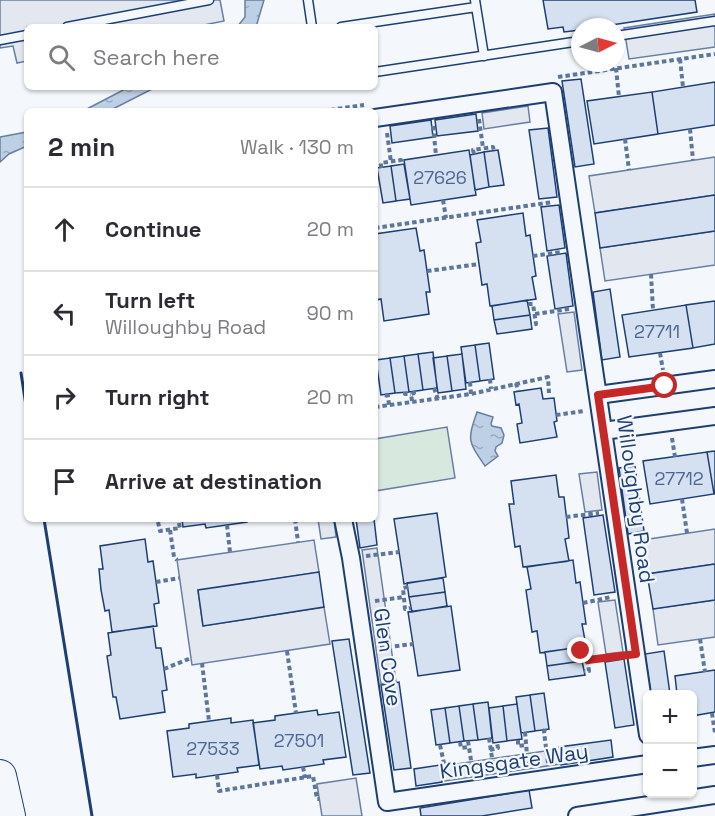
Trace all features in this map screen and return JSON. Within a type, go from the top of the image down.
[{"type":"highway","points":[[0,776],[9,816]]},
{"type":"street","name":"Willoughby Road","points":[[477,103],[553,92],[643,701]]},
{"type":"street","points":[[380,117],[477,103]]},
{"type":"street","points":[[599,402],[715,379]]},
{"type":"street","points":[[603,431],[715,416]]},
{"type":"street","name":"Glen Cove","points":[[344,522],[358,603],[387,802]]},
{"type":"street","points":[[697,757],[715,755]]},
{"type":"street","name":"Kingsgate Way","points":[[387,802],[643,765]]},
{"type":"street","points":[[577,816],[715,795]]},
{"type":"lane","points":[[83,24],[209,0]]},
{"type":"lane","points":[[308,0],[312,24]]},
{"type":"lane","points":[[358,24],[475,3],[484,56]]},
{"type":"lane","points":[[625,35],[715,21]]},
{"type":"lane","points":[[0,40],[24,36]]},
{"type":"lane","points":[[378,72],[571,43]]},
{"type":"path","points":[[680,59],[684,87]]},
{"type":"path","points":[[616,72],[619,97]]},
{"type":"path","points":[[477,103],[483,148]]},
{"type":"path","points":[[431,110],[436,155]]},
{"type":"path","points":[[380,117],[391,162]]},
{"type":"path","points":[[690,129],[693,160]]},
{"type":"path","points":[[625,139],[629,170]]},
{"type":"path","points":[[474,154],[473,150],[483,148],[493,147],[494,151]]},
{"type":"path","points":[[381,168],[381,163],[401,160],[402,165]]},
{"type":"path","points":[[378,228],[569,199]]},
{"type":"path","points":[[443,200],[446,218]]},
{"type":"path","points":[[533,256],[576,249]]},
{"type":"path","points":[[427,271],[479,264]]},
{"type":"path","points":[[651,274],[653,310]]},
{"type":"path","points":[[528,304],[533,304],[535,314],[536,324],[531,325]]},
{"type":"path","points":[[535,314],[585,307]]},
{"type":"path","points":[[378,407],[463,392],[471,394],[548,377],[549,393]]},
{"type":"path","points":[[490,379],[491,389]]},
{"type":"path","points":[[470,382],[471,394]]},
{"type":"path","points":[[516,383],[518,391]]},
{"type":"path","points":[[434,388],[442,396]]},
{"type":"path","points":[[405,392],[405,394],[412,392],[412,401]]},
{"type":"path","points":[[385,395],[388,396],[389,405]]},
{"type":"path","points":[[556,415],[599,402]]},
{"type":"path","points":[[682,499],[687,533]]},
{"type":"path","points":[[566,517],[615,511]]},
{"type":"path","points":[[158,522],[160,531],[180,528],[179,522]]},
{"type":"path","points":[[295,522],[298,542]]},
{"type":"path","points":[[226,525],[230,552]]},
{"type":"path","points":[[170,530],[174,557],[177,560]]},
{"type":"path","points":[[351,558],[399,552]]},
{"type":"path","points":[[156,582],[179,578]]},
{"type":"path","points":[[408,587],[402,588],[405,609],[411,608]]},
{"type":"path","points":[[583,603],[627,594]]},
{"type":"path","points":[[358,603],[404,597]]},
{"type":"path","points":[[700,639],[705,672]]},
{"type":"path","points":[[364,649],[413,644]]},
{"type":"path","points":[[581,651],[586,650],[588,660],[589,671],[584,671]]},
{"type":"path","points":[[287,651],[296,713]]},
{"type":"path","points":[[588,660],[636,654]]},
{"type":"path","points":[[164,669],[191,658]]},
{"type":"path","points":[[202,663],[210,721]]},
{"type":"path","points":[[712,713],[715,733]]},
{"type":"path","points":[[545,729],[550,778]]},
{"type":"path","points":[[525,732],[530,781]]},
{"type":"path","points":[[489,738],[496,786]]},
{"type":"path","points":[[518,740],[518,746],[526,744]]},
{"type":"path","points":[[460,742],[461,748],[469,744],[476,789]]},
{"type":"path","points":[[490,750],[498,748],[497,743]]},
{"type":"path","points":[[440,745],[450,793]]},
{"type":"path","points":[[303,767],[305,778]]},
{"type":"path","points":[[217,775],[219,790],[314,776],[317,799],[319,799]]},
{"type":"shaded area","points":[[0,0],[220,0],[224,21],[209,24],[24,24],[24,62],[17,63],[13,46],[0,48]]},
{"type":"shaded area","points":[[715,14],[715,47],[629,59],[625,28]]},
{"type":"shaded area","points":[[528,106],[530,122],[484,129],[482,113]]},
{"type":"shaded area","points":[[715,157],[715,195],[595,213],[589,176]]},
{"type":"shaded area","points":[[715,231],[715,265],[605,281],[600,248]]},
{"type":"shaded area","points":[[574,312],[582,370],[567,372],[558,314]]},
{"type":"shaded area","points":[[447,427],[455,478],[378,491],[378,438]]},
{"type":"shaded area","points":[[597,472],[602,510],[585,512],[579,474]]},
{"type":"shaded area","points":[[318,522],[334,522],[336,537],[321,539]]},
{"type":"shaded area","points":[[715,529],[715,564],[647,574],[643,540]]},
{"type":"shaded area","points":[[314,540],[319,572],[198,591],[203,626],[324,607],[330,644],[192,665],[177,560]]},
{"type":"shaded area","points":[[377,548],[396,682],[381,684],[362,550]]},
{"type":"shaded area","points":[[615,600],[623,652],[606,654],[598,602]]},
{"type":"shaded area","points":[[715,600],[715,637],[658,645],[653,609]]},
{"type":"shaded area","points":[[558,749],[560,764],[445,781],[443,766]]},
{"type":"shaded area","points":[[356,778],[362,816],[322,816],[317,784]]},
{"type":"water","points":[[245,0],[264,0],[257,24],[239,24],[245,17]]},
{"type":"water","points":[[123,90],[150,90],[115,108],[89,108]]},
{"type":"water","points":[[24,133],[24,147],[9,154],[0,162],[0,137]]},
{"type":"water","points":[[477,412],[493,417],[492,426],[501,428],[504,435],[502,443],[496,447],[495,451],[498,456],[485,466],[472,446],[471,440]]},
{"type":"building","points":[[543,0],[695,0],[697,12],[625,23],[625,18],[571,18],[571,31],[564,32],[563,27],[548,29]]},
{"type":"building","points":[[581,79],[594,164],[575,167],[562,81]]},
{"type":"building","points":[[715,82],[715,125],[658,134],[652,92]]},
{"type":"building","points":[[652,92],[658,134],[594,144],[587,101]]},
{"type":"building","points":[[476,114],[478,131],[437,136],[435,120]]},
{"type":"building","points":[[431,120],[433,137],[392,143],[390,126]]},
{"type":"building","points":[[548,128],[557,197],[539,199],[529,130]]},
{"type":"building","points":[[469,150],[476,195],[411,205],[404,160]]},
{"type":"building","points":[[498,150],[504,185],[489,187],[484,152]]},
{"type":"building","points":[[484,152],[489,187],[475,190],[470,155]]},
{"type":"building","points":[[404,164],[410,199],[396,201],[391,166]]},
{"type":"building","points":[[391,166],[396,201],[383,203],[378,168]]},
{"type":"building","points":[[715,195],[715,231],[600,248],[595,213]]},
{"type":"building","points":[[559,205],[565,248],[547,251],[541,207]]},
{"type":"building","points":[[523,213],[526,236],[530,235],[536,276],[532,277],[536,299],[490,306],[487,284],[482,285],[476,243],[481,242],[477,220]]},
{"type":"building","points":[[416,228],[420,251],[424,250],[430,292],[426,292],[429,314],[384,321],[381,299],[378,300],[378,234]]},
{"type":"building","points":[[566,253],[573,306],[555,309],[547,256]]},
{"type":"building","points":[[610,289],[620,357],[602,360],[593,292]]},
{"type":"building","points":[[527,300],[530,315],[494,320],[492,306]]},
{"type":"building","points":[[715,301],[715,344],[693,348],[686,305]]},
{"type":"building","points":[[686,305],[693,348],[629,357],[622,315]]},
{"type":"building","points":[[530,315],[532,329],[497,334],[494,320]]},
{"type":"building","points":[[489,343],[494,379],[480,381],[475,345]]},
{"type":"building","points":[[475,345],[480,381],[466,383],[461,347]]},
{"type":"building","points":[[433,352],[437,388],[423,390],[418,354]]},
{"type":"building","points":[[418,354],[423,390],[409,392],[404,356]]},
{"type":"building","points":[[462,354],[466,389],[452,391],[447,356]]},
{"type":"building","points":[[404,356],[409,392],[395,393],[390,358]]},
{"type":"building","points":[[447,356],[452,391],[438,393],[433,358]]},
{"type":"building","points":[[390,358],[395,393],[381,395],[378,360]]},
{"type":"building","points":[[541,388],[543,399],[554,398],[557,421],[554,422],[557,437],[520,443],[517,424],[522,423],[519,404],[516,405],[514,392]]},
{"type":"building","points":[[715,451],[715,494],[714,494],[707,452]]},
{"type":"building","points":[[707,452],[714,494],[650,504],[643,461]]},
{"type":"building","points":[[635,466],[644,531],[628,534],[619,468]]},
{"type":"building","points":[[556,475],[559,497],[564,497],[569,538],[565,539],[569,561],[523,567],[520,546],[515,547],[509,504],[514,504],[511,481]]},
{"type":"building","points":[[437,513],[446,577],[404,584],[394,519]]},
{"type":"building","points":[[603,515],[615,592],[594,595],[583,518]]},
{"type":"building","points":[[182,522],[247,522],[206,528],[205,524],[183,527]]},
{"type":"building","points":[[356,522],[374,522],[377,545],[360,548]]},
{"type":"building","points":[[145,539],[148,562],[153,561],[159,603],[154,604],[157,626],[112,632],[109,610],[105,611],[101,590],[99,569],[103,569],[100,546]]},
{"type":"building","points":[[573,560],[576,583],[580,582],[586,624],[582,624],[586,646],[540,653],[537,631],[532,632],[526,590],[531,589],[527,567]]},
{"type":"building","points":[[715,564],[715,600],[653,609],[647,574]]},
{"type":"building","points":[[319,572],[324,607],[203,626],[198,590]]},
{"type":"building","points":[[443,578],[445,592],[409,597],[407,583]]},
{"type":"building","points":[[445,592],[447,606],[412,612],[409,597]]},
{"type":"building","points":[[451,606],[460,670],[418,676],[408,612]]},
{"type":"building","points":[[153,626],[156,648],[161,648],[167,690],[162,691],[165,712],[120,719],[116,697],[113,697],[107,656],[111,655],[108,633]]},
{"type":"building","points":[[349,639],[370,773],[353,775],[332,641]]},
{"type":"building","points":[[581,647],[582,661],[547,666],[545,652]]},
{"type":"building","points":[[664,651],[669,690],[650,690],[645,654]]},
{"type":"building","points":[[624,659],[634,725],[615,728],[605,662]]},
{"type":"building","points":[[582,661],[585,675],[549,680],[547,666]]},
{"type":"building","points":[[715,670],[715,712],[697,715],[697,690],[677,690],[675,676]]},
{"type":"building","points":[[399,682],[411,768],[394,770],[381,685]]},
{"type":"building","points":[[544,693],[549,729],[535,731],[530,695]]},
{"type":"building","points":[[530,695],[535,731],[521,733],[516,697]]},
{"type":"building","points":[[488,702],[492,738],[478,740],[473,704]]},
{"type":"building","points":[[473,704],[478,740],[464,741],[459,706]]},
{"type":"building","points":[[517,704],[522,739],[507,741],[503,706]]},
{"type":"building","points":[[459,706],[464,741],[450,743],[445,708]]},
{"type":"building","points":[[503,706],[507,741],[493,743],[489,708]]},
{"type":"building","points":[[445,708],[450,743],[436,745],[431,710]]},
{"type":"building","points":[[317,710],[318,715],[339,712],[346,757],[323,760],[324,764],[283,770],[282,766],[260,769],[253,723],[275,720],[275,716]]},
{"type":"building","points":[[231,718],[231,723],[253,720],[259,765],[237,768],[238,772],[196,778],[196,774],[173,777],[167,731],[189,728],[189,724]]},
{"type":"building","points":[[611,740],[613,757],[561,765],[559,747]]},
{"type":"building","points":[[440,765],[442,782],[416,786],[414,769]]},
{"type":"building","points":[[529,790],[532,808],[482,816],[421,816],[420,808]]},
{"type":"wall","points":[[21,373],[24,392]]},
{"type":"wall","points":[[44,522],[92,816]]},
{"type":"route","points":[[581,651],[586,650],[588,660],[636,654],[598,395],[665,386]]}]
